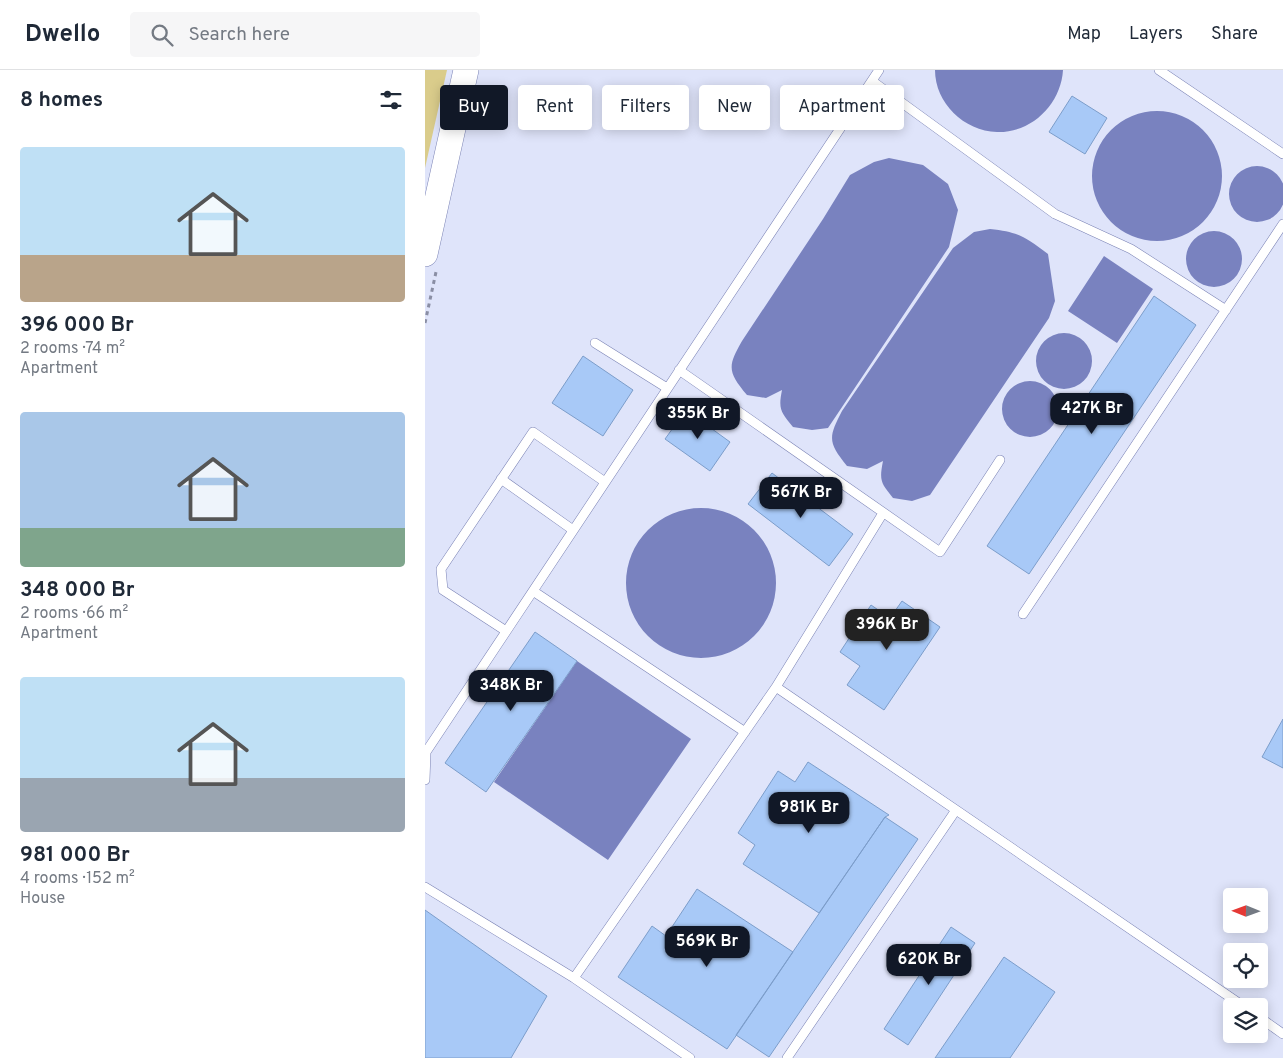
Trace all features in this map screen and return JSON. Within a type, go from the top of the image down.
[{"type":"street","points":[[425,254],[466,70]]},
{"type":"lane","points":[[425,780],[426,752],[879,70]]},
{"type":"lane","points":[[1159,70],[1283,154]]},
{"type":"lane","points":[[872,81],[1055,214],[1131,249],[1226,310]]},
{"type":"lane","points":[[1023,614],[1283,224]]},
{"type":"lane","points":[[595,343],[667,388]]},
{"type":"lane","points":[[679,370],[939,552],[1000,460]]},
{"type":"lane","points":[[506,631],[443,590],[441,569],[533,432],[605,482]]},
{"type":"lane","points":[[501,479],[573,530]]},
{"type":"lane","points":[[574,978],[776,687],[883,513]]},
{"type":"lane","points":[[533,591],[745,732]]},
{"type":"lane","points":[[776,687],[1231,998]]},
{"type":"lane","points":[[787,1058],[956,810]]},
{"type":"lane","points":[[425,887],[574,978],[690,1058]]},
{"type":"lane","points":[[1268,1023],[1283,1034]]},
{"type":"shaded area","points":[[425,70],[447,70],[444,85],[440,85],[440,101],[425,168]]},
{"type":"water","points":[[935,70],[1063,70],[1057,94],[1042,114],[1022,128],[997,132],[973,127],[954,113],[940,93],[936,82]]},
{"type":"water","points":[[1157,111],[1182,116],[1203,130],[1217,151],[1222,176],[1217,201],[1203,222],[1182,236],[1157,241],[1132,236],[1111,222],[1097,201],[1092,176],[1097,151],[1111,130],[1132,116]]},
{"type":"water","points":[[889,158],[923,165],[948,184],[958,210],[949,247],[828,428],[812,430],[793,427],[781,410],[782,390],[766,398],[747,395],[733,375],[732,363],[734,357],[742,341],[850,175],[874,162]]},
{"type":"water","points":[[1257,166],[1268,168],[1277,174],[1283,183],[1283,205],[1277,214],[1268,220],[1257,222],[1246,220],[1237,214],[1231,205],[1229,194],[1231,183],[1237,174],[1246,168]]},
{"type":"water","points":[[990,229],[1021,236],[1048,254],[1055,301],[1049,318],[930,495],[912,501],[893,498],[881,478],[883,461],[867,469],[847,466],[833,445],[832,434],[834,428],[842,411],[953,248],[974,232]]},
{"type":"water","points":[[1214,231],[1225,233],[1234,239],[1240,248],[1242,259],[1240,270],[1234,279],[1225,285],[1214,287],[1203,285],[1194,279],[1188,270],[1186,259],[1188,248],[1194,239],[1203,233]]},
{"type":"water","points":[[1104,256],[1153,289],[1117,343],[1068,311]]},
{"type":"water","points":[[1064,333],[1075,335],[1084,341],[1090,350],[1092,361],[1090,372],[1084,381],[1075,387],[1064,389],[1053,387],[1044,381],[1038,372],[1036,361],[1038,350],[1044,341],[1053,335]]},
{"type":"water","points":[[1030,381],[1041,383],[1050,389],[1056,398],[1058,409],[1056,420],[1050,429],[1041,435],[1030,437],[1019,435],[1010,429],[1004,420],[1002,409],[1004,398],[1010,389],[1019,383]]},
{"type":"water","points":[[701,508],[716,509],[730,513],[743,520],[754,530],[764,541],[771,554],[775,568],[775,598],[771,612],[764,625],[754,636],[743,646],[730,653],[716,657],[701,658],[686,657],[672,653],[659,646],[648,636],[638,625],[631,612],[627,598],[626,583],[627,568],[631,554],[638,541],[648,530],[659,520],[672,513],[686,509]]},
{"type":"water","points":[[577,661],[691,739],[608,860],[494,782]]},
{"type":"building","points":[[1072,96],[1107,118],[1085,154],[1049,132]]},
{"type":"building","points":[[1154,296],[1196,325],[1029,574],[987,546]]},
{"type":"building","points":[[583,356],[633,390],[603,436],[552,403]]},
{"type":"building","points":[[686,410],[730,442],[710,471],[665,439]]},
{"type":"building","points":[[772,473],[853,534],[829,566],[748,504]]},
{"type":"building","points":[[902,601],[940,627],[884,710],[847,685],[860,666],[840,652],[871,605],[890,618]]},
{"type":"building","points":[[535,632],[577,661],[486,792],[445,763]]},
{"type":"building","points":[[1283,719],[1283,768],[1262,757]]},
{"type":"building","points":[[808,762],[889,815],[885,817],[819,913],[743,864],[755,845],[738,833],[778,771],[795,782]]},
{"type":"building","points":[[885,817],[918,839],[769,1057],[736,1035]]},
{"type":"building","points":[[697,889],[793,952],[727,1049],[618,977],[652,926],[666,936]]},
{"type":"building","points":[[425,910],[547,996],[511,1058],[425,1058]]},
{"type":"building","points":[[951,927],[975,943],[908,1045],[884,1029]]},
{"type":"building","points":[[1004,957],[1055,992],[1010,1058],[935,1058]]}]
